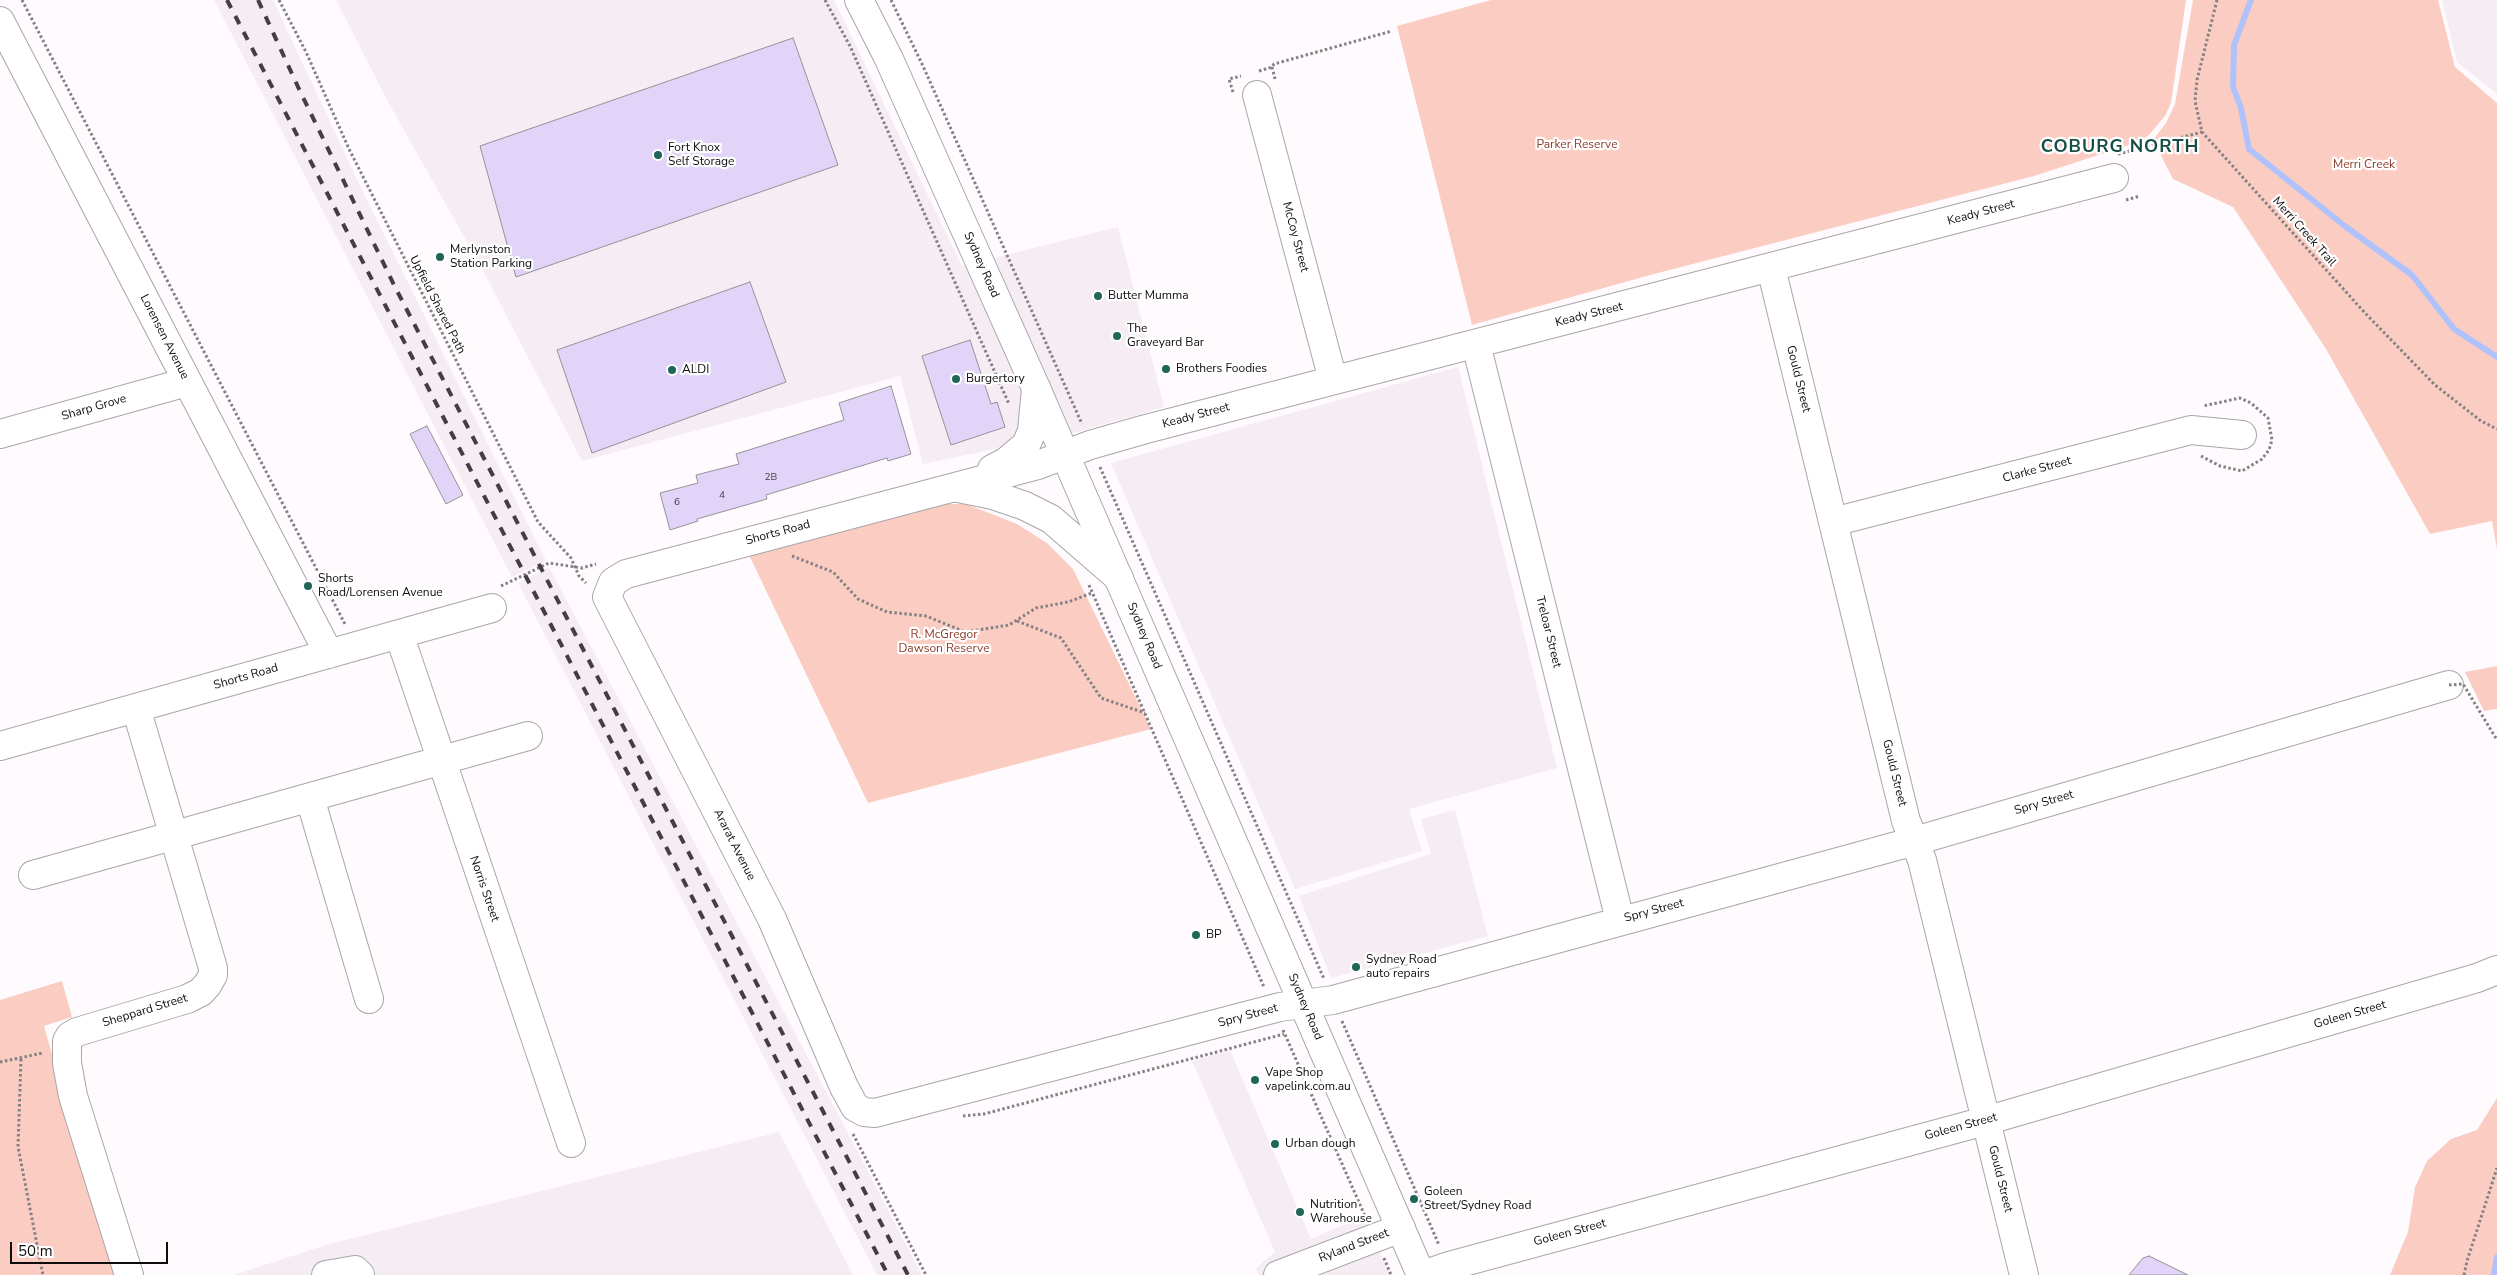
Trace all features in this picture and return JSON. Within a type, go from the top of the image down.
[{"type":"main road","name":"Sydney Road","points":[[859,0],[889,59],[1036,388],[1422,1275]]},
{"type":"main road","name":"Lorensen Avenue","points":[[0,20],[328,654]]},
{"type":"main road","name":"McCoy Street","points":[[1257,95],[1333,380]]},
{"type":"main road","name":"Keady Street","points":[[1065,455],[1090,445],[1146,429],[2114,178]]},
{"type":"main road","name":"Gould Street","points":[[1771,268],[1906,821],[1922,860],[2024,1275]]},
{"type":"main road","name":"Treloar Street","points":[[1476,344],[1620,920]]},
{"type":"main road","name":"Sharp Grove","points":[[0,434],[187,382]]},
{"type":"main road","name":"Shorts Road","points":[[959,484],[1007,461],[1026,445],[1032,431],[1036,388]]},
{"type":"main road","name":"Clarke Street","points":[[1833,522],[2191,430],[2242,435]]},
{"type":"main road","name":"Shorts Road","points":[[609,589],[619,577],[626,574],[959,484],[1038,465],[1065,455]]},
{"type":"main road","name":"Shorts Road","points":[[959,484],[1025,506],[1051,520],[1119,578]]},
{"type":"main road","name":"Ararat Avenue","points":[[609,589],[607,597],[772,920],[844,1087],[855,1107]]},
{"type":"main road","name":"Shorts Road","points":[[0,746],[399,634],[495,598]]},
{"type":"main road","name":"Norris Street","points":[[399,634],[440,760],[572,1144]]},
{"type":"main road","name":"Spry Street","points":[[855,1107],[864,1112],[886,1111],[1266,1000],[1304,1004],[1333,1000],[1620,920],[1915,841],[2449,685]]},
{"type":"main road","name":"Sheppard Street","points":[[66,1047],[70,1036],[77,1032],[187,999],[201,992],[213,975],[213,968],[136,708]]},
{"type":"main road","points":[[33,875],[528,736]]},
{"type":"main road","points":[[310,798],[369,999]]},
{"type":"main road","name":"Goleen Street","points":[[1422,1275],[1448,1266],[1985,1120],[2477,978],[2497,970]]},
{"type":"main road","points":[[66,1047],[73,1096],[129,1275]]},
{"type":"main road","name":"Ryland Street","points":[[1278,1275],[1401,1228]]},
{"type":"main road","points":[[326,1275],[355,1270],[360,1275]]},
{"type":"path","points":[[22,0],[346,627]]},
{"type":"path","name":"Upfield Shared Path","points":[[279,0],[306,52],[349,150],[538,522],[571,558],[579,576],[592,590],[609,589]]},
{"type":"path","points":[[825,0],[850,46],[994,366],[1011,410]]},
{"type":"path","points":[[891,0],[996,228],[1082,427]]},
{"type":"path","name":"Merri Creek Trail","points":[[2217,0],[2197,80],[2195,101],[2202,132],[2365,313],[2435,385],[2481,421],[2497,429]]},
{"type":"path","points":[[1272,67],[1274,64],[1392,31]]},
{"type":"path","points":[[2144,147],[2202,132]]},
{"type":"path","points":[[1097,461],[1448,1266]]},
{"type":"path","points":[[784,552],[833,572],[858,599],[887,612],[926,616],[964,632],[1009,625],[1036,608],[1068,602],[1092,593]]},
{"type":"path","points":[[495,598],[549,563],[559,564]]},
{"type":"path","points":[[1089,584],[1263,984],[1266,1000],[1376,1238],[1391,1275]]},
{"type":"path","points":[[1016,621],[1061,638],[1101,698],[1145,713]]},
{"type":"path","points":[[2449,685],[2463,684],[2497,740]]},
{"type":"path","points":[[1263,984],[1266,1000]]},
{"type":"path","points":[[0,1062],[21,1059],[66,1047]]},
{"type":"path","points":[[21,1059],[18,1147],[43,1275]]},
{"type":"path","points":[[2464,1275],[2466,1261],[2497,1168]]},
{"type":"shaded area","points":[[214,0],[273,0],[363,192],[546,561],[512,577]]},
{"type":"shaded area","points":[[336,0],[834,0],[962,266],[1118,227],[1164,407],[1073,433],[923,464],[900,376],[582,461],[480,265],[387,100]]},
{"type":"shaded area","points":[[2442,0],[2497,0],[2497,94],[2457,62]]},
{"type":"shaded area","points":[[1458,367],[1557,768],[1409,809],[1422,851],[1295,889],[1111,463]]},
{"type":"shaded area","points":[[549,567],[922,1275],[877,1275],[518,583]]},
{"type":"shaded area","points":[[1455,810],[1488,936],[1331,978],[1299,896],[1431,854],[1421,819]]},
{"type":"shaded area","points":[[1230,1050],[1311,1239],[1363,1216],[1390,1275],[1259,1275],[1256,1268],[1275,1252],[1192,1061]]},
{"type":"shaded area","points":[[779,1132],[853,1275],[234,1275],[329,1244]]},
{"type":"green space","name":"Parker Reserve","points":[[1491,0],[2186,0],[2171,103],[2165,116],[2149,135],[2138,142],[2034,176],[1650,275],[1472,325],[1397,26]]},
{"type":"green space","name":"Merri Creek","points":[[2193,0],[2438,0],[2455,67],[2497,103],[2497,549],[2492,521],[2430,534],[2326,349],[2233,207],[2173,179],[2153,140],[2166,123],[2175,104]]},
{"type":"green space","name":"R. McGregor Dawson Reserve","points":[[942,504],[966,504],[1017,524],[1047,543],[1073,569],[1151,729],[868,803],[748,553]]},
{"type":"green space","points":[[2497,666],[2497,709],[2484,711],[2465,672]]},
{"type":"green space","points":[[62,981],[72,1017],[44,1026],[114,1275],[0,1275],[0,1000]]},
{"type":"green space","points":[[2497,1098],[2497,1275],[2390,1275],[2408,1232],[2415,1187],[2427,1161],[2451,1139],[2477,1130]]},
{"type":"building","name":"Fort Knox Self Storage","points":[[793,38],[838,165],[516,277],[480,146]]},
{"type":"building","name":"ALDI","points":[[750,282],[786,382],[592,453],[557,350]]},
{"type":"building","name":"Burgertory","points":[[970,340],[991,404],[997,402],[1005,427],[951,445],[922,356]]},
{"type":"building","points":[[891,386],[911,454],[888,461],[887,458],[766,495],[767,499],[697,519],[698,521],[670,530],[660,493],[698,483],[696,475],[739,464],[736,454],[844,420],[839,403]]},
{"type":"building","points":[[427,426],[463,495],[446,504],[410,434]]},
{"type":"building","points":[[2149,1256],[2188,1275],[2129,1275],[2143,1258]]},
{"type":"waterway","name":"Merri Creek","points":[[2251,0],[2234,45],[2233,87],[2241,108],[2249,149],[2346,227],[2412,275],[2454,329],[2497,357]]},
{"type":"waterway","name":"Merri Creek","points":[[2494,1275],[2497,1257]]},
{"type":"railway","points":[[227,0],[888,1275]]},
{"type":"railway","points":[[258,0],[395,287],[908,1275]]},
{"type":"place","name":"Fort Knox Self Storage","points":[[658,155]]},
{"type":"place","name":"Merlynston Station Parking","points":[[440,257]]},
{"type":"place","name":"Butter Mumma","points":[[1098,296]]},
{"type":"place","name":"The Graveyard Bar","points":[[1117,336]]},
{"type":"place","name":"Brothers Foodies","points":[[1166,369]]},
{"type":"place","name":"ALDI","points":[[672,370]]},
{"type":"place","name":"Burgertory","points":[[956,379]]},
{"type":"place","name":"Shorts Road/Lorensen Avenue","points":[[308,586]]},
{"type":"place","name":"BP","points":[[1196,935]]},
{"type":"place","name":"Sydney Road auto repairs","points":[[1356,967]]},
{"type":"place","name":"Vape Shop vapelink.com.au","points":[[1255,1080]]},
{"type":"place","name":"Urban dough","points":[[1275,1144]]},
{"type":"place","name":"Goleen Street/Sydney Road","points":[[1414,1199]]},
{"type":"place","name":"Nutrition Warehouse","points":[[1300,1212]]},
{"type":"district","name":"COBURG NORTH","points":[[2120,148]]}]
